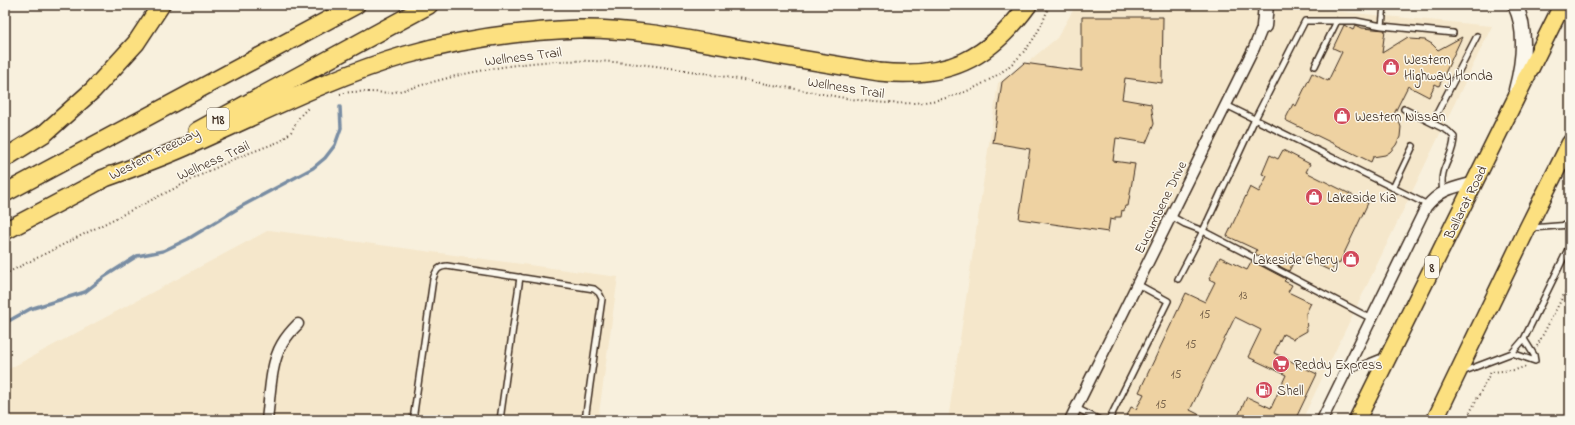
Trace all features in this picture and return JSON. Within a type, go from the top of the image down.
[{"type":"highway","points":[[5,158],[45,133],[93,90],[136,43],[161,5]]},
{"type":"highway","points":[[5,193],[356,5]]},
{"type":"highway","name":"Western Freeway","points":[[5,231],[429,5]]},
{"type":"highway","name":"Ballarat Road","points":[[1357,420],[1562,5]]},
{"type":"highway","points":[[102,179],[183,148],[345,75],[406,55],[447,44],[530,32],[579,29],[628,31],[675,37],[880,72],[911,74],[928,73],[953,67],[977,56],[1002,36],[1026,7]]},
{"type":"highway","points":[[1435,420],[1570,143]]},
{"type":"main road","points":[[1264,26],[1266,5]]},
{"type":"main road","points":[[1510,110],[1519,77],[1523,38],[1521,21],[1515,5]]},
{"type":"street","name":"Eucumbene Drive","points":[[1070,420],[1226,105],[1264,26],[1270,5]]},
{"type":"street","points":[[1322,420],[1428,205],[1434,197],[1443,191],[1475,182]]},
{"type":"street","points":[[266,420],[277,353],[282,342],[298,324]]},
{"type":"lane","points":[[1382,26],[1384,5]]},
{"type":"lane","points":[[1178,279],[1203,231],[1255,119],[1305,21],[1356,21],[1382,26],[1453,33]]},
{"type":"lane","points":[[1315,66],[1337,21]]},
{"type":"lane","points":[[1432,123],[1477,36]]},
{"type":"lane","points":[[1226,105],[1428,205]]},
{"type":"lane","points":[[1404,110],[1448,131],[1454,137],[1454,144],[1441,180],[1443,191]]},
{"type":"lane","points":[[1393,188],[1413,146]]},
{"type":"lane","points":[[1171,216],[1372,318]]},
{"type":"lane","points":[[1527,229],[1570,225]]},
{"type":"lane","points":[[1457,374],[1512,353],[1524,339],[1570,245]]},
{"type":"lane","points":[[414,420],[436,271],[441,267],[447,266],[594,289],[599,293],[602,299],[585,420]]},
{"type":"lane","points":[[500,420],[520,277]]},
{"type":"lane","points":[[1109,420],[1168,301],[1137,284]]},
{"type":"lane","points":[[1512,353],[1535,361],[1534,355],[1524,339]]},
{"type":"lane","points":[[1346,372],[1390,353]]},
{"type":"lane","points":[[1076,408],[1100,420]]},
{"type":"path","name":"Wellness Trail","points":[[335,96],[355,92],[395,92],[460,75],[503,66],[588,60],[629,63],[689,71],[869,102],[908,104],[923,103],[953,97],[984,83],[1005,70],[1016,61],[1035,37],[1049,5]]},
{"type":"path","name":"Wellness Trail","points":[[5,274],[234,159],[281,142],[291,132],[304,111],[311,106]]},
{"type":"shaded area","points":[[1076,5],[1269,5],[1492,26],[1302,420],[948,420],[998,83],[1018,70],[1057,38]]},
{"type":"shaded area","points":[[269,230],[618,277],[598,420],[5,420],[5,371]]},
{"type":"building","points":[[1082,17],[1163,17],[1162,83],[1125,78],[1122,99],[1151,104],[1154,124],[1146,143],[1116,138],[1113,161],[1135,164],[1128,206],[1125,206],[1124,211],[1122,210],[1121,217],[1115,217],[1115,220],[1110,219],[1108,232],[1019,219],[1030,149],[993,143],[1002,82],[1024,63],[1082,71]]},
{"type":"building","points":[[1344,25],[1353,30],[1356,25],[1362,28],[1385,30],[1382,53],[1408,37],[1410,39],[1425,40],[1438,50],[1462,37],[1439,86],[1435,84],[1429,97],[1408,86],[1394,114],[1401,127],[1400,137],[1390,152],[1385,155],[1373,157],[1371,162],[1285,120],[1293,104],[1296,106],[1312,73],[1328,81],[1342,52],[1333,48]]},
{"type":"building","points":[[1283,150],[1310,164],[1306,172],[1368,203],[1339,264],[1336,262],[1331,271],[1297,255],[1289,271],[1255,254],[1257,250],[1227,236],[1250,187],[1259,192],[1267,176],[1262,174],[1270,155],[1278,159]]},
{"type":"building","points":[[1220,257],[1247,270],[1252,261],[1286,279],[1284,281],[1292,285],[1288,292],[1311,303],[1306,313],[1307,331],[1293,339],[1283,334],[1274,353],[1317,374],[1295,420],[1236,420],[1247,397],[1271,408],[1286,375],[1248,357],[1261,330],[1235,317],[1190,410],[1210,420],[1125,420],[1131,407],[1136,409],[1144,394],[1139,392],[1186,293],[1205,302],[1215,282],[1209,279]]},
{"type":"waterway","points":[[5,323],[30,309],[85,292],[104,277],[137,256],[163,251],[188,239],[242,206],[313,168],[325,158],[335,145],[341,128],[340,107]]},
{"type":"place","name":"Western Highway Honda","points":[[1391,67]]},
{"type":"place","name":"Western Nissan","points":[[1342,116]]},
{"type":"place","name":"Lakeside Kia","points":[[1314,197]]},
{"type":"place","name":"Lakeside Chery","points":[[1351,259]]},
{"type":"place","name":"Reddy Express","points":[[1281,364]]},
{"type":"place","name":"Shell","points":[[1264,390]]}]
